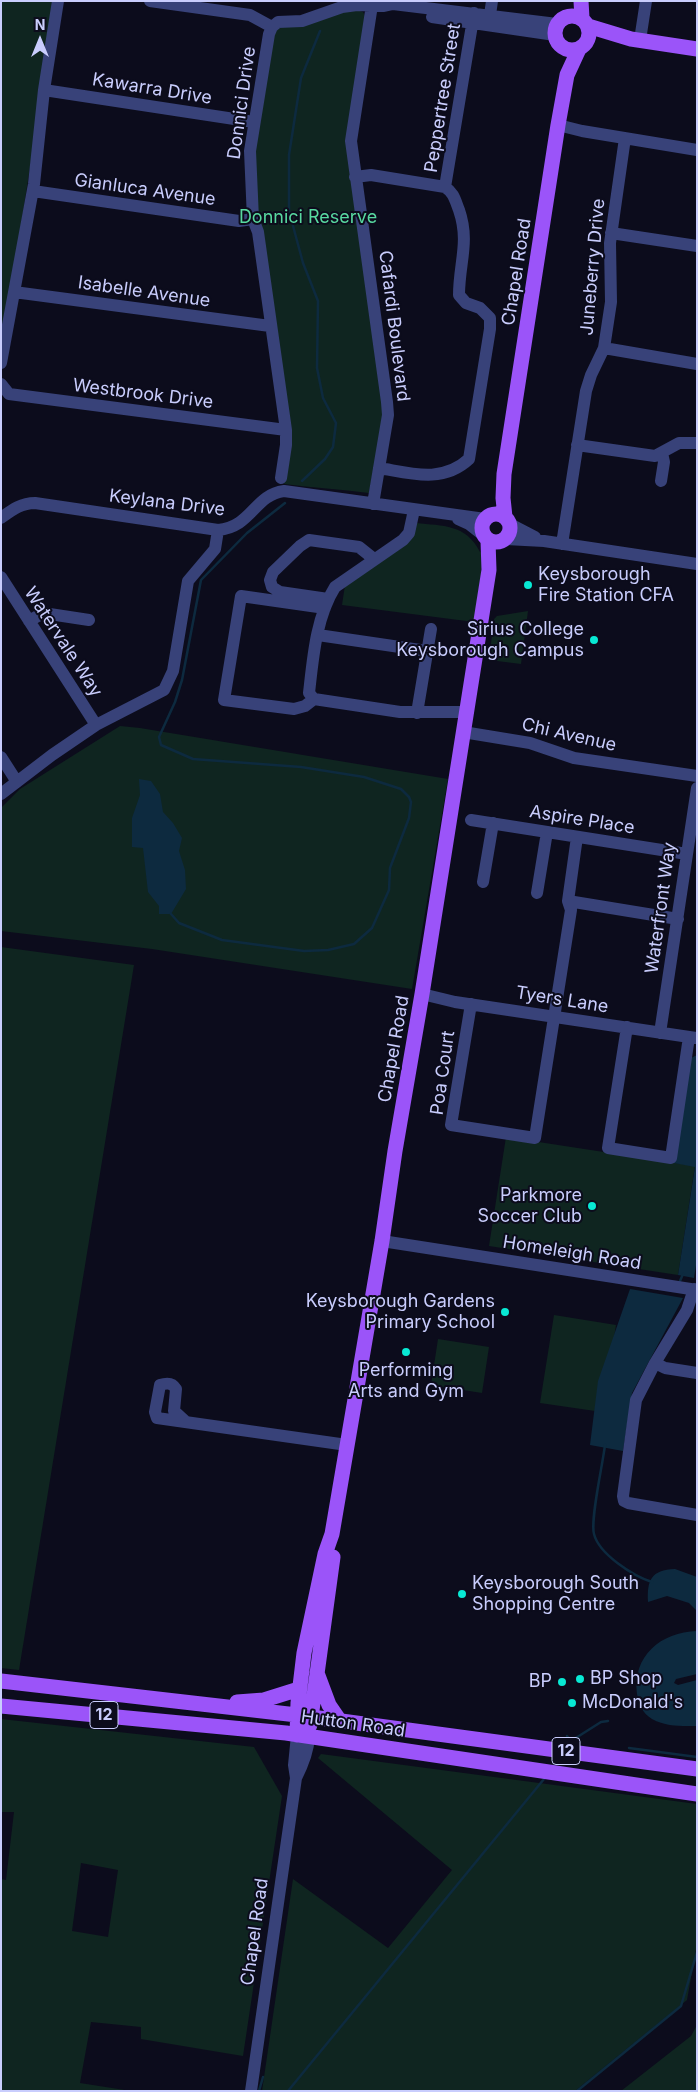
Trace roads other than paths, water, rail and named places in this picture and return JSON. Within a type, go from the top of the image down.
[{"type":"main road","points":[[570,24],[573,1]]},
{"type":"main road","points":[[581,1],[570,24],[556,40],[563,48],[574,51],[606,38],[697,49]]},
{"type":"main road","points":[[570,24],[635,40]]},
{"type":"main road","points":[[570,24],[590,31],[583,46]]},
{"type":"main road","name":"Chapel Road","points":[[567,75],[583,46]]},
{"type":"main road","name":"Chapel Road","points":[[304,1716],[299,1689],[304,1653],[325,1554],[332,1534],[382,1241],[406,1079],[422,994],[489,570],[499,533],[504,474],[567,75],[563,48]]},
{"type":"main road","name":"Chapel Road","points":[[499,533],[482,527],[504,474]]},
{"type":"main road","name":"Chapel Road","points":[[303,1736],[304,1716],[316,1671],[334,1550],[332,1534]]},
{"type":"main road","points":[[316,1671],[329,1705],[340,1721]]},
{"type":"main road","name":"Hutton Road","points":[[1,1681],[304,1716],[697,1769]]},
{"type":"main road","points":[[219,1707],[246,1700],[270,1699],[299,1689]]},
{"type":"main road","name":"Hutton Road","points":[[1,1706],[303,1736],[697,1794]]},
{"type":"street","points":[[1,363],[33,191],[44,90],[58,1]]},
{"type":"street","points":[[150,1],[250,15],[272,27]]},
{"type":"street","points":[[480,16],[486,1]]},
{"type":"street","points":[[480,16],[492,1]]},
{"type":"street","points":[[635,40],[646,1]]},
{"type":"street","name":"Donnici Drive","points":[[281,478],[286,446],[286,430],[258,232],[253,219],[250,151],[269,34],[272,27],[278,22],[302,20],[342,7],[380,4],[392,12],[480,16],[570,24]]},
{"type":"street","name":"Cafardi Boulevard","points":[[373,504],[388,415],[351,141],[380,4]]},
{"type":"street","name":"Donnici Drive","points":[[480,16],[570,24]]},
{"type":"street","name":"Peppertree Street","points":[[379,468],[422,476],[437,475],[463,465],[469,459],[490,329],[490,318],[480,308],[466,303],[459,295],[465,242],[464,225],[453,193],[445,187],[480,16]]},
{"type":"street","name":"Kawarra Drive","points":[[44,90],[254,122]]},
{"type":"street","points":[[558,128],[697,150]]},
{"type":"street","name":"Juneberry Drive","points":[[562,544],[588,382],[604,348],[611,302],[611,233],[625,138]]},
{"type":"street","points":[[356,177],[371,175],[445,187]]},
{"type":"street","name":"Gianluca Avenue","points":[[33,191],[239,221],[253,219]]},
{"type":"street","points":[[611,233],[697,246]]},
{"type":"street","name":"Isabelle Avenue","points":[[14,292],[270,326]]},
{"type":"street","points":[[604,348],[697,364]]},
{"type":"street","name":"Westbrook Drive","points":[[1,384],[9,394],[286,430]]},
{"type":"street","points":[[577,445],[651,456],[662,453],[679,443],[697,443]]},
{"type":"street","points":[[662,453],[664,462],[662,483]]},
{"type":"street","name":"Keylana Drive","points":[[1,518],[20,506],[27,503],[35,503],[218,530],[238,525],[265,499],[277,492],[289,492],[414,510],[487,518]]},
{"type":"street","points":[[414,510],[409,533],[404,540],[335,587],[326,603],[318,635],[309,693],[314,699],[417,713],[466,712]]},
{"type":"street","name":"Keylana Drive","points":[[438,513],[499,533]]},
{"type":"street","points":[[1,757],[7,786],[96,725],[164,690],[172,671],[188,581],[215,549],[218,530]]},
{"type":"street","points":[[499,533],[697,564]]},
{"type":"street","points":[[326,603],[280,592],[272,587],[270,580],[273,572],[300,546],[310,540],[358,547],[374,559]]},
{"type":"street","name":"Watervale Way","points":[[1,577],[96,725]]},
{"type":"street","points":[[314,699],[305,706],[294,709],[224,700],[241,596],[326,603]]},
{"type":"street","points":[[29,621],[43,613],[89,620]]},
{"type":"street","points":[[417,713],[431,629]]},
{"type":"street","points":[[318,635],[427,651]]},
{"type":"street","name":"Chi Avenue","points":[[464,732],[530,743],[574,758],[697,776]]},
{"type":"street","name":"Waterfront Way","points":[[660,1033],[697,788]]},
{"type":"street","name":"Aspire Place","points":[[471,820],[687,854]]},
{"type":"street","points":[[483,882],[492,823]]},
{"type":"street","points":[[537,893],[546,832]]},
{"type":"street","points":[[555,1017],[571,910],[568,901],[577,837]]},
{"type":"street","points":[[568,901],[678,919]]},
{"type":"street","name":"Tyers Lane","points":[[422,994],[471,1004],[693,1038]]},
{"type":"street","name":"Poa Court","points":[[471,1004],[451,1125],[536,1138],[555,1017]]},
{"type":"street","points":[[627,1028],[608,1148],[671,1158],[693,1038]]},
{"type":"street","name":"Homeleigh Road","points":[[382,1241],[695,1290]]},
{"type":"street","points":[[695,1290],[688,1310],[655,1363],[636,1400],[623,1499],[632,1504],[697,1515]]},
{"type":"street","points":[[655,1363],[670,1369],[697,1373]]},
{"type":"street","points":[[186,1422],[347,1445]]},
{"type":"street","name":"Chapel Road","points":[[251,2091],[296,1778],[294,1765],[303,1736]]},
{"type":"water","points":[[139,779],[151,781],[160,794],[163,812],[173,823],[182,838],[179,851],[185,870],[186,889],[171,914],[159,914],[159,906],[148,892],[143,848],[132,847],[132,818],[140,795]]},
{"type":"water","points":[[697,1055],[697,1259],[694,1278],[678,1275],[695,1167],[674,1163],[691,1058]]},
{"type":"water","points":[[630,1289],[683,1298],[632,1393],[623,1451],[590,1445],[598,1381]]},
{"type":"water","points":[[675,1569],[697,1577],[697,1611],[689,1603],[667,1596],[648,1602],[648,1588],[652,1578],[661,1571]]},
{"type":"water","points":[[697,1631],[697,1674],[676,1679],[674,1683],[678,1685],[697,1680],[697,1726],[669,1725],[658,1722],[646,1714],[639,1701],[637,1680],[639,1668],[644,1658],[661,1641],[684,1632]]},
{"type":"waterway","points":[[302,481],[325,459],[333,447],[336,423],[323,398],[317,368],[318,301],[303,263],[289,211],[289,155],[301,78],[320,31]]},
{"type":"waterway","points":[[171,914],[179,923],[222,940],[304,951],[328,950],[354,944],[372,928],[389,890],[390,868],[409,818],[411,802],[401,789],[364,777],[301,767],[193,759],[161,745],[159,737],[175,702],[182,680],[201,580],[247,533],[285,503]]},
{"type":"waterway","points":[[680,1281],[683,1274]]},
{"type":"waterway","points":[[605,1445],[595,1504],[594,1534],[602,1549],[618,1563],[636,1575],[652,1582]]},
{"type":"waterway","points":[[567,1736],[571,1741],[601,1722],[608,1721]]},
{"type":"waterway","points":[[629,1748],[697,1757]]},
{"type":"waterway","points":[[288,2091],[544,1779]]},
{"type":"waterway","points":[[577,2091],[681,2006],[697,1952]]},
{"type":"waterway","points":[[259,2091],[263,2077]]},
{"type":"place","name":"Keysborough Fire Station CFA","points":[[528,585]]},
{"type":"place","name":"Sirius College Keysborough Campus","points":[[594,640]]},
{"type":"place","name":"Parkmore Soccer Club","points":[[592,1206]]},
{"type":"place","name":"Keysborough Gardens Primary School","points":[[505,1312]]},
{"type":"place","name":"Performing Arts and Gym","points":[[406,1352]]},
{"type":"place","name":"Keysborough South Shopping Centre","points":[[462,1594]]},
{"type":"place","name":"BP Shop","points":[[580,1679]]},
{"type":"place","name":"BP","points":[[562,1682]]},
{"type":"place","name":"McDonald's","points":[[572,1703]]},
{"type":"park label","name":"Donnici Reserve","points":[[308,218]]}]
